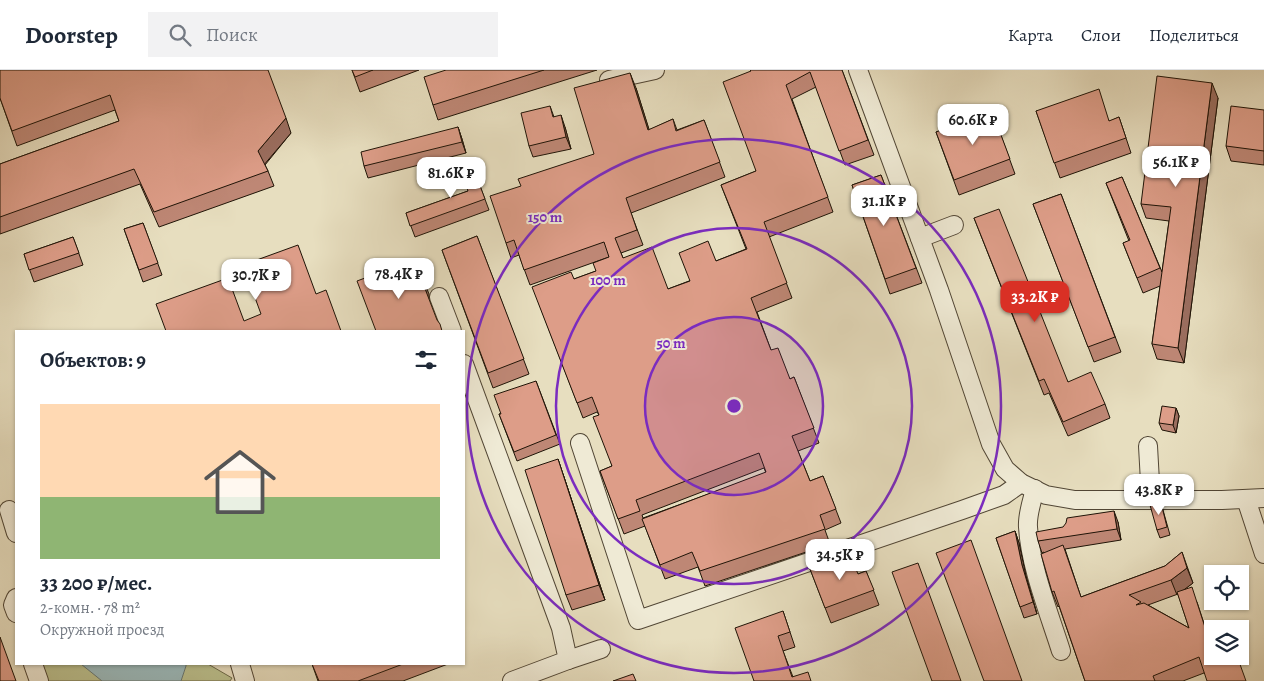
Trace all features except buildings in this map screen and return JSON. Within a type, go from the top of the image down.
[{"type":"street","points":[[604,81],[656,70]]},
{"type":"street","points":[[858,70],[920,238],[991,444],[1005,469],[1028,486],[1046,494],[1075,500],[1264,498]]},
{"type":"street","points":[[920,238],[954,225]]},
{"type":"street","points":[[439,297],[452,330]]},
{"type":"street","points":[[465,367],[561,628],[568,660]]},
{"type":"street","points":[[580,443],[638,620],[1028,486]]},
{"type":"street","points":[[1148,446],[1151,500]]},
{"type":"street","points":[[1028,486],[1028,519],[1036,533],[1034,566],[1061,651]]},
{"type":"street","points":[[1246,498],[1264,554]]},
{"type":"street","points":[[9,510],[15,530]]},
{"type":"street","points":[[512,681],[601,649]]},
{"type":"street","points":[[33,665],[39,681]]},
{"type":"street","points":[[240,665],[245,681]]},
{"type":"green space","points":[[41,665],[210,665],[232,678],[230,681],[46,681]]},
{"type":"water","points":[[82,665],[186,665],[181,681],[102,681]]}]
